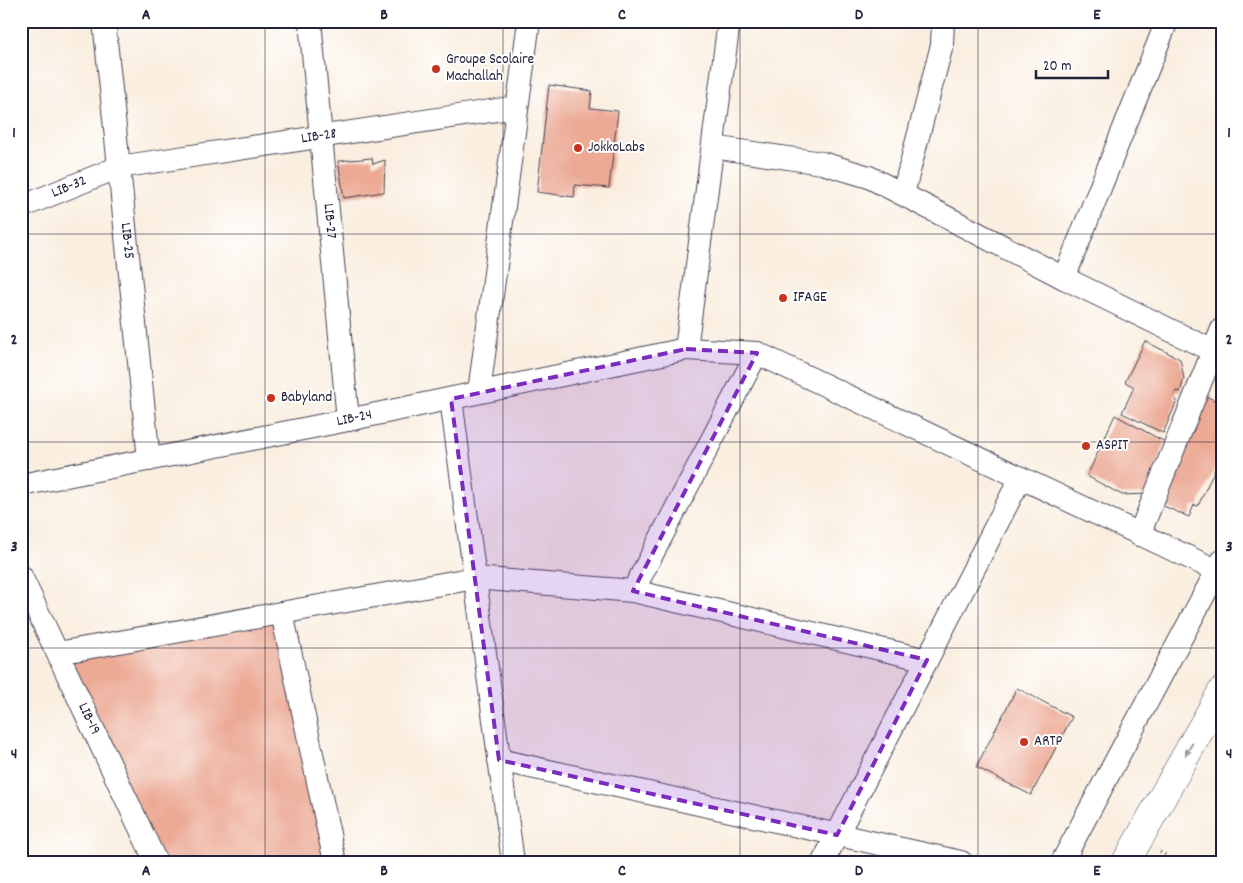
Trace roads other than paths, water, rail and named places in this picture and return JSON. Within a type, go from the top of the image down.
[{"type":"highway","points":[[1208,716],[1222,675]]},
{"type":"highway","points":[[1126,862],[1222,692]]},
{"type":"street","name":"LIB-25","points":[[104,21],[149,460]]},
{"type":"street","name":"LIB-27","points":[[310,21],[348,420]]},
{"type":"street","points":[[479,392],[529,21]]},
{"type":"street","points":[[686,349],[729,21]]},
{"type":"street","points":[[903,194],[942,45],[944,21]]},
{"type":"street","points":[[942,45],[959,21]]},
{"type":"street","points":[[1064,278],[1167,21]]},
{"type":"street","name":"LIB-28","points":[[119,167],[517,107]]},
{"type":"street","points":[[713,147],[822,163],[869,177],[1064,278],[1213,351]]},
{"type":"street","name":"LIB-32","points":[[21,207],[119,167]]},
{"type":"street","points":[[1139,535],[1222,329]]},
{"type":"street","name":"LIB-24","points":[[21,485],[451,399],[686,349],[757,353]]},
{"type":"street","points":[[633,591],[757,353],[1139,535],[1220,568],[1062,862]]},
{"type":"street","points":[[451,399],[513,862]]},
{"type":"street","points":[[824,862],[1020,479]]},
{"type":"street","name":"LIB-19","points":[[21,576],[156,862]]},
{"type":"street","points":[[58,654],[475,578],[633,591],[927,660]]},
{"type":"street","points":[[282,613],[335,862]]},
{"type":"street","points":[[499,760],[960,862]]},
{"type":"place","name":"Groupe Scolaire Machallah","points":[[436,69]]},
{"type":"place","name":"JokkoLabs","points":[[578,148]]},
{"type":"place","name":"IFAGE","points":[[783,298]]},
{"type":"place","name":"Babyland","points":[[271,398]]},
{"type":"place","name":"ASPIT","points":[[1086,446]]},
{"type":"place","name":"ARTP","points":[[1024,742]]}]
